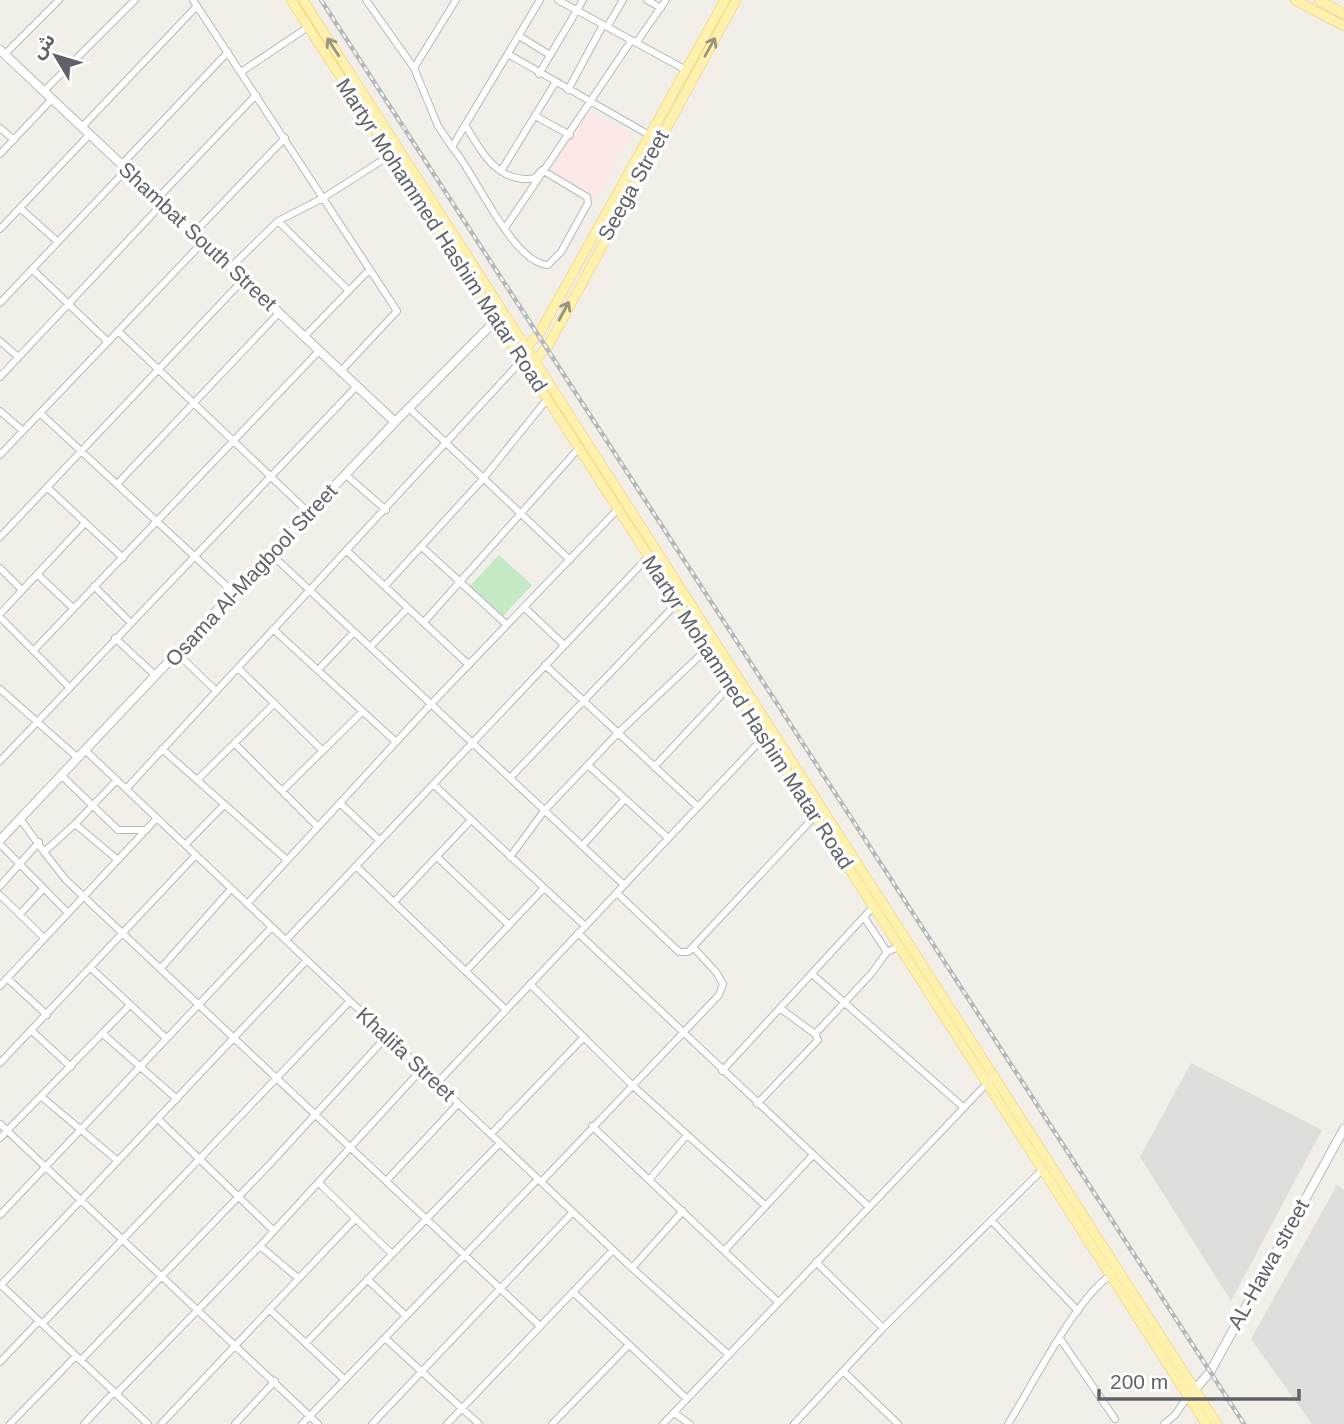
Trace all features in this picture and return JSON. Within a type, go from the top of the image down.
[{"type":"main road","name":"Martyr Mohammed Hashim Matar Road","points":[[291,0],[500,316]]},
{"type":"main road","name":"Martyr Mohammed Hashim Matar Road","points":[[303,0],[523,354],[1191,1393],[1206,1424]]},
{"type":"main road","points":[[523,354],[539,334],[724,0]]},
{"type":"main road","name":"Seega Street","points":[[531,365],[548,346],[736,0]]},
{"type":"main road","points":[[1295,0],[1344,26]]},
{"type":"main road","points":[[1319,0],[1343,9]]},
{"type":"main road","name":"Martyr Mohammed Hashim Matar Road","points":[[531,365],[579,448],[814,816],[873,907],[902,944]]},
{"type":"main road","name":"Martyr Mohammed Hashim Matar Road","points":[[989,1080],[1042,1170],[1114,1273]]},
{"type":"main road","name":"Martyr Mohammed Hashim Matar Road","points":[[1191,1393],[1217,1424]]},
{"type":"street","points":[[3,52],[59,0]]},
{"type":"street","points":[[44,91],[135,0]]},
{"type":"street","points":[[414,68],[456,0]]},
{"type":"street","points":[[558,0],[686,70]]},
{"type":"street","points":[[539,74],[583,0]]},
{"type":"street","points":[[568,90],[623,0]]},
{"type":"street","points":[[647,0],[661,8]]},
{"type":"street","points":[[467,126],[486,160],[501,171],[527,180],[535,178],[570,135],[633,42],[666,0]]},
{"type":"street","points":[[368,1],[414,68],[438,126],[466,162],[505,228],[520,250],[536,262],[548,265],[561,252],[589,200],[542,170]]},
{"type":"street","points":[[452,147],[467,126],[537,1]]},
{"type":"street","points":[[82,127],[195,3],[397,311],[340,372]]},
{"type":"street","points":[[241,72],[308,27]]},
{"type":"street","points":[[519,36],[550,55]]},
{"type":"street","name":"Shambat South Street","points":[[3,52],[395,422]]},
{"type":"street","points":[[0,303],[228,52]]},
{"type":"street","points":[[508,54],[651,136]]},
{"type":"street","points":[[501,171],[555,83]]},
{"type":"street","points":[[0,377],[69,305],[256,95]]},
{"type":"street","points":[[0,154],[52,99]]},
{"type":"street","points":[[535,116],[570,135]]},
{"type":"street","points":[[0,128],[13,140]]},
{"type":"street","points":[[0,229],[90,134]]},
{"type":"street","points":[[194,233],[285,138]]},
{"type":"street","points":[[230,268],[278,220],[323,198],[392,154]]},
{"type":"street","points":[[505,228],[542,170]]},
{"type":"street","points":[[20,208],[58,242]]},
{"type":"street","points":[[278,220],[349,290]]},
{"type":"street","points":[[0,456],[204,242]]},
{"type":"street","points":[[32,269],[107,341]]},
{"type":"street","points":[[304,337],[369,270]]},
{"type":"street","points":[[1,532],[243,280]]},
{"type":"street","points":[[117,484],[279,313]]},
{"type":"street","name":"Osama Al-Magbool Street","points":[[0,842],[395,422],[500,316]]},
{"type":"street","points":[[118,331],[309,513]]},
{"type":"street","points":[[0,341],[18,357]]},
{"type":"street","points":[[68,686],[35,656],[35,649],[72,607],[159,523],[319,351]]},
{"type":"street","points":[[126,789],[215,690],[386,510],[523,354]]},
{"type":"street","points":[[0,761],[68,686],[356,387]]},
{"type":"street","points":[[385,586],[482,480],[548,398]]},
{"type":"street","points":[[409,408],[482,480],[570,559]]},
{"type":"street","points":[[0,411],[23,431]]},
{"type":"street","points":[[40,413],[234,593]]},
{"type":"street","points":[[424,622],[579,448]]},
{"type":"street","points":[[346,475],[386,510]]},
{"type":"street","points":[[47,486],[123,558]]},
{"type":"street","points":[[247,904],[396,742],[618,509]]},
{"type":"street","points":[[35,649],[0,616],[85,523]]},
{"type":"street","points":[[422,547],[507,625]]},
{"type":"street","points":[[347,551],[469,665]]},
{"type":"street","points":[[271,554],[624,885]]},
{"type":"street","points":[[286,940],[649,556]]},
{"type":"street","points":[[0,568],[22,590]]},
{"type":"street","points":[[37,574],[72,607]]},
{"type":"street","points":[[94,586],[130,622]]},
{"type":"street","points":[[510,778],[582,699],[678,602]]},
{"type":"street","points":[[524,607],[564,645]]},
{"type":"street","points":[[370,647],[408,608]]},
{"type":"street","points":[[273,629],[396,742]]},
{"type":"street","points":[[319,669],[354,632]]},
{"type":"street","points":[[115,638],[156,676]]},
{"type":"street","points":[[510,857],[544,811],[618,733],[708,649]]},
{"type":"street","points":[[177,653],[215,690]]},
{"type":"street","points":[[545,665],[698,807]]},
{"type":"street","points":[[237,668],[323,751]]},
{"type":"street","points":[[654,767],[731,685]]},
{"type":"street","points":[[0,689],[78,758]]},
{"type":"street","points":[[197,780],[275,703]]},
{"type":"street","points":[[282,791],[362,712]]},
{"type":"street","points":[[437,1083],[764,737]]},
{"type":"street","points":[[235,744],[318,827]]},
{"type":"street","points":[[162,749],[287,860]]},
{"type":"street","name":"Khalifa Street","points":[[86,751],[632,1268],[729,1355]]},
{"type":"street","points":[[588,765],[624,801],[668,838]]},
{"type":"street","points":[[62,776],[118,830],[146,830]]},
{"type":"street","points":[[44,852],[117,780]]},
{"type":"street","points":[[433,784],[585,926]]},
{"type":"street","points":[[582,846],[624,801]]},
{"type":"street","points":[[340,803],[380,841]]},
{"type":"street","points":[[186,845],[224,805]]},
{"type":"street","points":[[617,893],[679,952],[688,952],[814,816]]},
{"type":"street","points":[[0,986],[157,818]]},
{"type":"street","points":[[21,820],[39,842],[56,870],[541,1326]]},
{"type":"street","points":[[394,902],[471,820]]},
{"type":"street","points":[[75,824],[118,860]]},
{"type":"street","points":[[0,842],[18,866],[68,913]]},
{"type":"street","points":[[0,886],[39,842]]},
{"type":"street","points":[[0,1063],[196,855]]},
{"type":"street","points":[[437,857],[509,925]]},
{"type":"street","points":[[356,866],[506,1010]]},
{"type":"street","points":[[161,968],[231,888]]},
{"type":"street","points":[[466,971],[544,888]]},
{"type":"street","points":[[20,915],[42,890]]},
{"type":"street","points":[[0,895],[44,938]]},
{"type":"street","points":[[722,1071],[873,907]]},
{"type":"street","points":[[864,917],[887,952]]},
{"type":"street","points":[[0,1215],[272,927]]},
{"type":"street","points":[[578,933],[682,1034],[869,1207]]},
{"type":"street","points":[[815,1034],[872,974],[887,952],[902,944]]},
{"type":"street","points":[[302,1424],[716,1000],[723,984],[716,972],[693,947]]},
{"type":"street","points":[[148,1424],[0,1285],[307,960]]},
{"type":"street","points":[[92,968],[129,1006],[166,1038]]},
{"type":"street","points":[[812,974],[962,1107]]},
{"type":"street","points":[[7,978],[47,1015]]},
{"type":"street","points":[[530,984],[632,1085],[766,1206]]},
{"type":"street","points":[[0,1362],[123,1239],[350,1001]]},
{"type":"street","points":[[0,1138],[43,1098],[129,1006]]},
{"type":"street","points":[[757,1104],[817,1044],[815,1034],[781,1009]]},
{"type":"street","points":[[32,1031],[71,1067]]},
{"type":"street","points":[[103,1034],[177,1099]]},
{"type":"street","points":[[10,1424],[162,1276],[387,1036]]},
{"type":"street","points":[[491,1135],[584,1037]]},
{"type":"street","points":[[84,1424],[260,1246],[422,1069]]},
{"type":"street","points":[[663,1424],[989,1080]]},
{"type":"street","points":[[43,1098],[118,1161]]},
{"type":"street","points":[[387,1180],[458,1104]]},
{"type":"street","points":[[158,1119],[274,1231]]},
{"type":"street","points":[[0,1124],[318,1424]]},
{"type":"street","points":[[592,1126],[778,1302]]},
{"type":"street","name":"AL-Hawa street","points":[[1191,1393],[1210,1372],[1344,1129]]},
{"type":"street","points":[[649,1180],[687,1135]]},
{"type":"street","points":[[306,1343],[500,1143]]},
{"type":"street","points":[[724,1251],[813,1155]]},
{"type":"street","points":[[794,1424],[883,1328],[1042,1170]]},
{"type":"street","points":[[319,1183],[391,1254]]},
{"type":"street","points":[[632,1268],[683,1211]]},
{"type":"street","points":[[372,1424],[573,1212]]},
{"type":"street","points":[[161,1424],[355,1219]]},
{"type":"street","points":[[992,1221],[1078,1311]]},
{"type":"street","points":[[260,1246],[298,1278]]},
{"type":"street","points":[[447,1424],[613,1250]]},
{"type":"street","points":[[816,1262],[883,1328]]},
{"type":"street","points":[[1007,1424],[1078,1311],[1093,1291],[1114,1273]]},
{"type":"street","points":[[367,1279],[406,1316]]},
{"type":"street","points":[[573,1292],[687,1399]]},
{"type":"street","points":[[269,1309],[345,1380]]},
{"type":"street","points":[[385,1338],[479,1424]]},
{"type":"street","points":[[1060,1340],[1116,1422]]},
{"type":"street","points":[[552,1424],[629,1345]]},
{"type":"street","points":[[843,1371],[898,1424]]},
{"type":"street","points":[[234,1424],[275,1381]]},
{"type":"street","points":[[1164,1424],[1175,1415],[1191,1393]]},
{"type":"street","points":[[674,1413],[690,1424]]},
{"type":"shaded area","points":[[587,110],[631,134],[597,199],[550,172]]},
{"type":"shaded area","points":[[1191,1063],[1322,1130],[1231,1301],[1140,1157]]},
{"type":"shaded area","points":[[1337,1185],[1344,1190],[1344,1424],[1312,1424],[1251,1339]]},
{"type":"green space","points":[[499,555],[532,585],[502,617],[470,586]]},
{"type":"railway","points":[[321,0],[1244,1424]]}]
